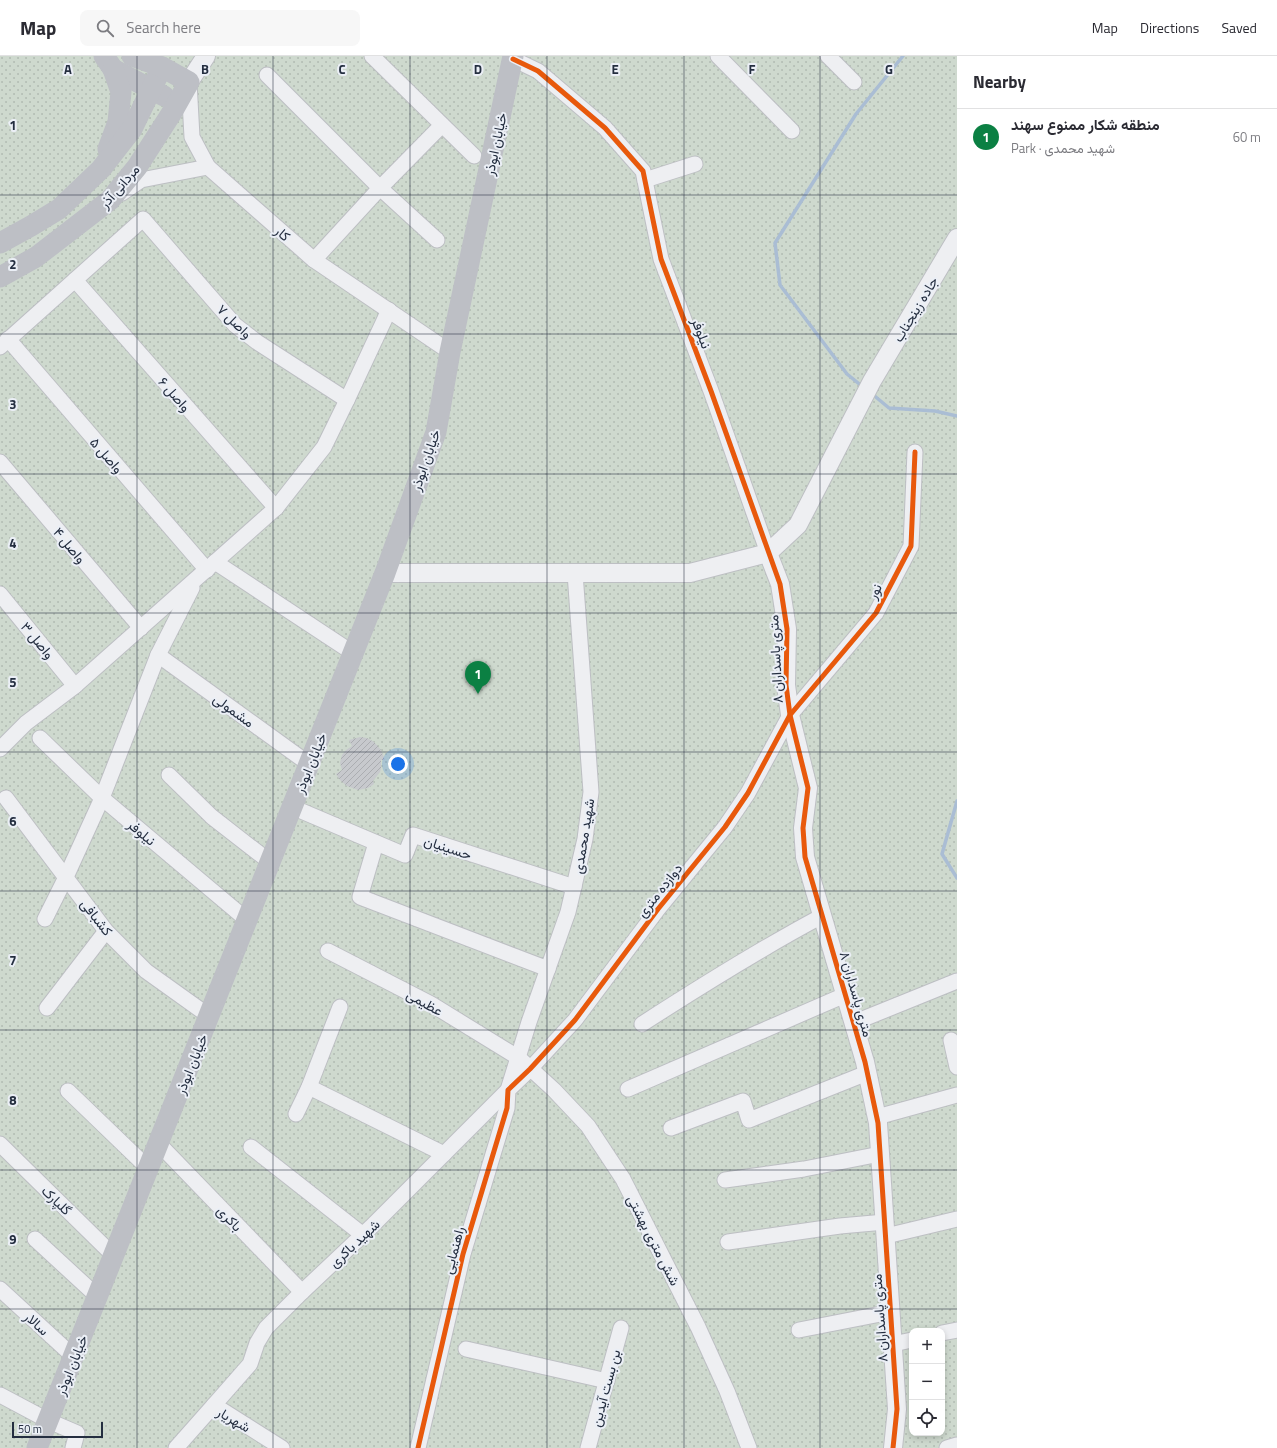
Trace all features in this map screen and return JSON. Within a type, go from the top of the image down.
[{"type":"main road","points":[[132,56],[166,62],[189,82]]},
{"type":"main road","name":"خیابان ابوذر","points":[[37,1448],[385,573],[436,432],[450,352],[513,57]]},
{"type":"main road","points":[[108,62],[151,90],[177,103]]},
{"type":"main road","points":[[101,168],[118,122],[121,92],[108,62]]},
{"type":"main road","name":"مردانی آذر","points":[[0,243],[58,209],[101,168],[132,129],[166,62]]},
{"type":"main road","name":"مردانی آذر","points":[[0,277],[36,257],[110,200],[137,167],[171,114],[189,82]]},
{"type":"street","points":[[110,200],[141,180],[208,167],[192,137],[189,82],[206,56]]},
{"type":"street","points":[[372,56],[474,156]]},
{"type":"street","points":[[718,56],[792,131]]},
{"type":"street","points":[[828,56],[854,82]]},
{"type":"street","name":"نیلوفر","points":[[513,57],[538,71],[606,128],[643,171],[661,259],[712,391],[768,553]]},
{"type":"street","points":[[267,76],[380,188],[437,240]]},
{"type":"street","points":[[314,260],[380,188],[442,125]]},
{"type":"street","points":[[645,180],[695,164]]},
{"type":"street","name":"کار","points":[[208,167],[314,260],[450,352]]},
{"type":"street","name":"واصل ۷","points":[[75,280],[143,219],[235,325],[257,342],[347,400]]},
{"type":"street","name":"جاده زینجناب","points":[[768,553],[798,525],[872,381],[957,238]]},
{"type":"street","points":[[4,343],[75,280]]},
{"type":"street","name":"واصل ۶","points":[[75,280],[276,508]]},
{"type":"street","points":[[3,740],[75,686],[276,508],[324,447],[389,310]]},
{"type":"street","name":"واصل ۵","points":[[4,343],[206,570],[353,653]]},
{"type":"street","name":"نور","points":[[790,715],[876,613],[910,546],[915,452]]},
{"type":"street","name":"واصل ۴","points":[[0,462],[141,628]]},
{"type":"street","points":[[385,573],[690,573],[768,553]]},
{"type":"street","name":"۸ متری پاسداران","points":[[768,553],[780,584],[787,629],[786,685],[790,715],[808,788],[803,828],[805,857],[867,1073],[877,1117],[897,1409],[893,1448]]},
{"type":"street","points":[[45,919],[102,798],[158,655],[206,570]]},
{"type":"street","name":"شهید محمدی","points":[[508,1090],[529,1022],[568,912],[585,840],[591,792],[575,573]]},
{"type":"street","name":"واصل ۳","points":[[0,594],[75,686]]},
{"type":"street","name":"مشمولی","points":[[158,655],[309,764]]},
{"type":"street","name":"دوازده متری","points":[[530,1069],[575,1020],[658,909],[725,827],[748,793],[790,715]]},
{"type":"street","name":"نیلوفر","points":[[40,738],[102,798],[247,920]]},
{"type":"street","points":[[169,775],[212,817],[270,862]]},
{"type":"street","name":"کشبافی","points":[[6,798],[106,930],[146,971],[209,1016]]},
{"type":"street","name":"حسینیان","points":[[292,807],[405,855],[413,835],[574,888]]},
{"type":"street","points":[[376,843],[360,897],[548,969]]},
{"type":"street","points":[[642,1024],[744,960],[822,916]]},
{"type":"street","points":[[47,1008],[106,930]]},
{"type":"street","name":"عظیمی","points":[[328,951],[431,1004],[519,1058]]},
{"type":"street","points":[[853,1023],[957,981]]},
{"type":"street","points":[[628,1089],[845,995]]},
{"type":"street","points":[[296,1114],[340,1008]]},
{"type":"street","points":[[951,1040],[957,1067]]},
{"type":"street","name":"شش متری بهشتی","points":[[519,1058],[554,1090],[588,1126],[622,1179],[698,1327],[727,1391],[750,1448]]},
{"type":"street","points":[[508,1090],[530,1069]]},
{"type":"street","points":[[671,1128],[743,1101],[749,1120],[867,1073]]},
{"type":"street","points":[[308,1087],[444,1154]]},
{"type":"street","name":"شهید باکری","points":[[214,1405],[250,1364],[257,1343],[266,1328],[363,1235],[508,1090]]},
{"type":"street","name":"راهنمایی","points":[[418,1448],[463,1254],[507,1108],[508,1090]]},
{"type":"street","points":[[68,1091],[149,1169]]},
{"type":"street","points":[[877,1117],[957,1095]]},
{"type":"street","name":"گلپارک","points":[[0,1144],[114,1256]]},
{"type":"street","name":"باکری","points":[[159,1144],[302,1292]]},
{"type":"street","points":[[250,1147],[363,1235]]},
{"type":"street","points":[[725,1180],[804,1169],[880,1154]]},
{"type":"street","points":[[728,1242],[840,1226],[885,1229],[957,1219]]},
{"type":"street","points":[[35,1239],[98,1297]]},
{"type":"street","name":"سالار","points":[[0,1289],[74,1357]]},
{"type":"street","points":[[799,1330],[891,1312]]},
{"type":"street","name":"بن بست آیدین","points":[[588,1448],[621,1328]]},
{"type":"street","points":[[945,1332],[957,1330]]},
{"type":"street","points":[[893,1344],[909,1341]]},
{"type":"street","points":[[466,1350],[607,1381]]},
{"type":"street","points":[[0,1395],[49,1421],[77,1443]]},
{"type":"street","name":"شهریار","points":[[176,1448],[214,1405],[282,1448]]},
{"type":"street","points":[[947,1448],[957,1445]]},
{"type":"shaded area","points":[[0,56],[957,56],[957,1448],[0,1448]]},
{"type":"building","points":[[360,737],[367,738],[374,742],[381,750],[385,760],[381,760],[380,772],[373,781],[374,784],[368,788],[358,790],[347,786],[336,774],[342,770],[340,763],[342,755],[352,746],[349,740]]},
{"type":"waterway","points":[[863,387],[847,374],[780,285],[775,243],[856,114],[903,56]]},
{"type":"waterway","points":[[871,393],[889,408],[935,411],[957,416]]},
{"type":"waterway","points":[[957,801],[942,854],[957,878]]},
{"type":"cycle path","points":[[513,59],[538,71],[605,128],[643,171],[661,259],[711,391],[780,584],[787,629],[786,685],[790,715],[808,788],[803,828],[805,857],[865,1062],[878,1123],[897,1409],[893,1448]]},
{"type":"cycle path","points":[[418,1448],[463,1254],[507,1108],[508,1090],[530,1069],[575,1020],[658,909],[725,827],[748,793],[790,715],[876,613],[911,546],[915,452]]},
{"type":"place","name":"منطقه شکار ممنوع سهند","points":[[478,694]]}]
